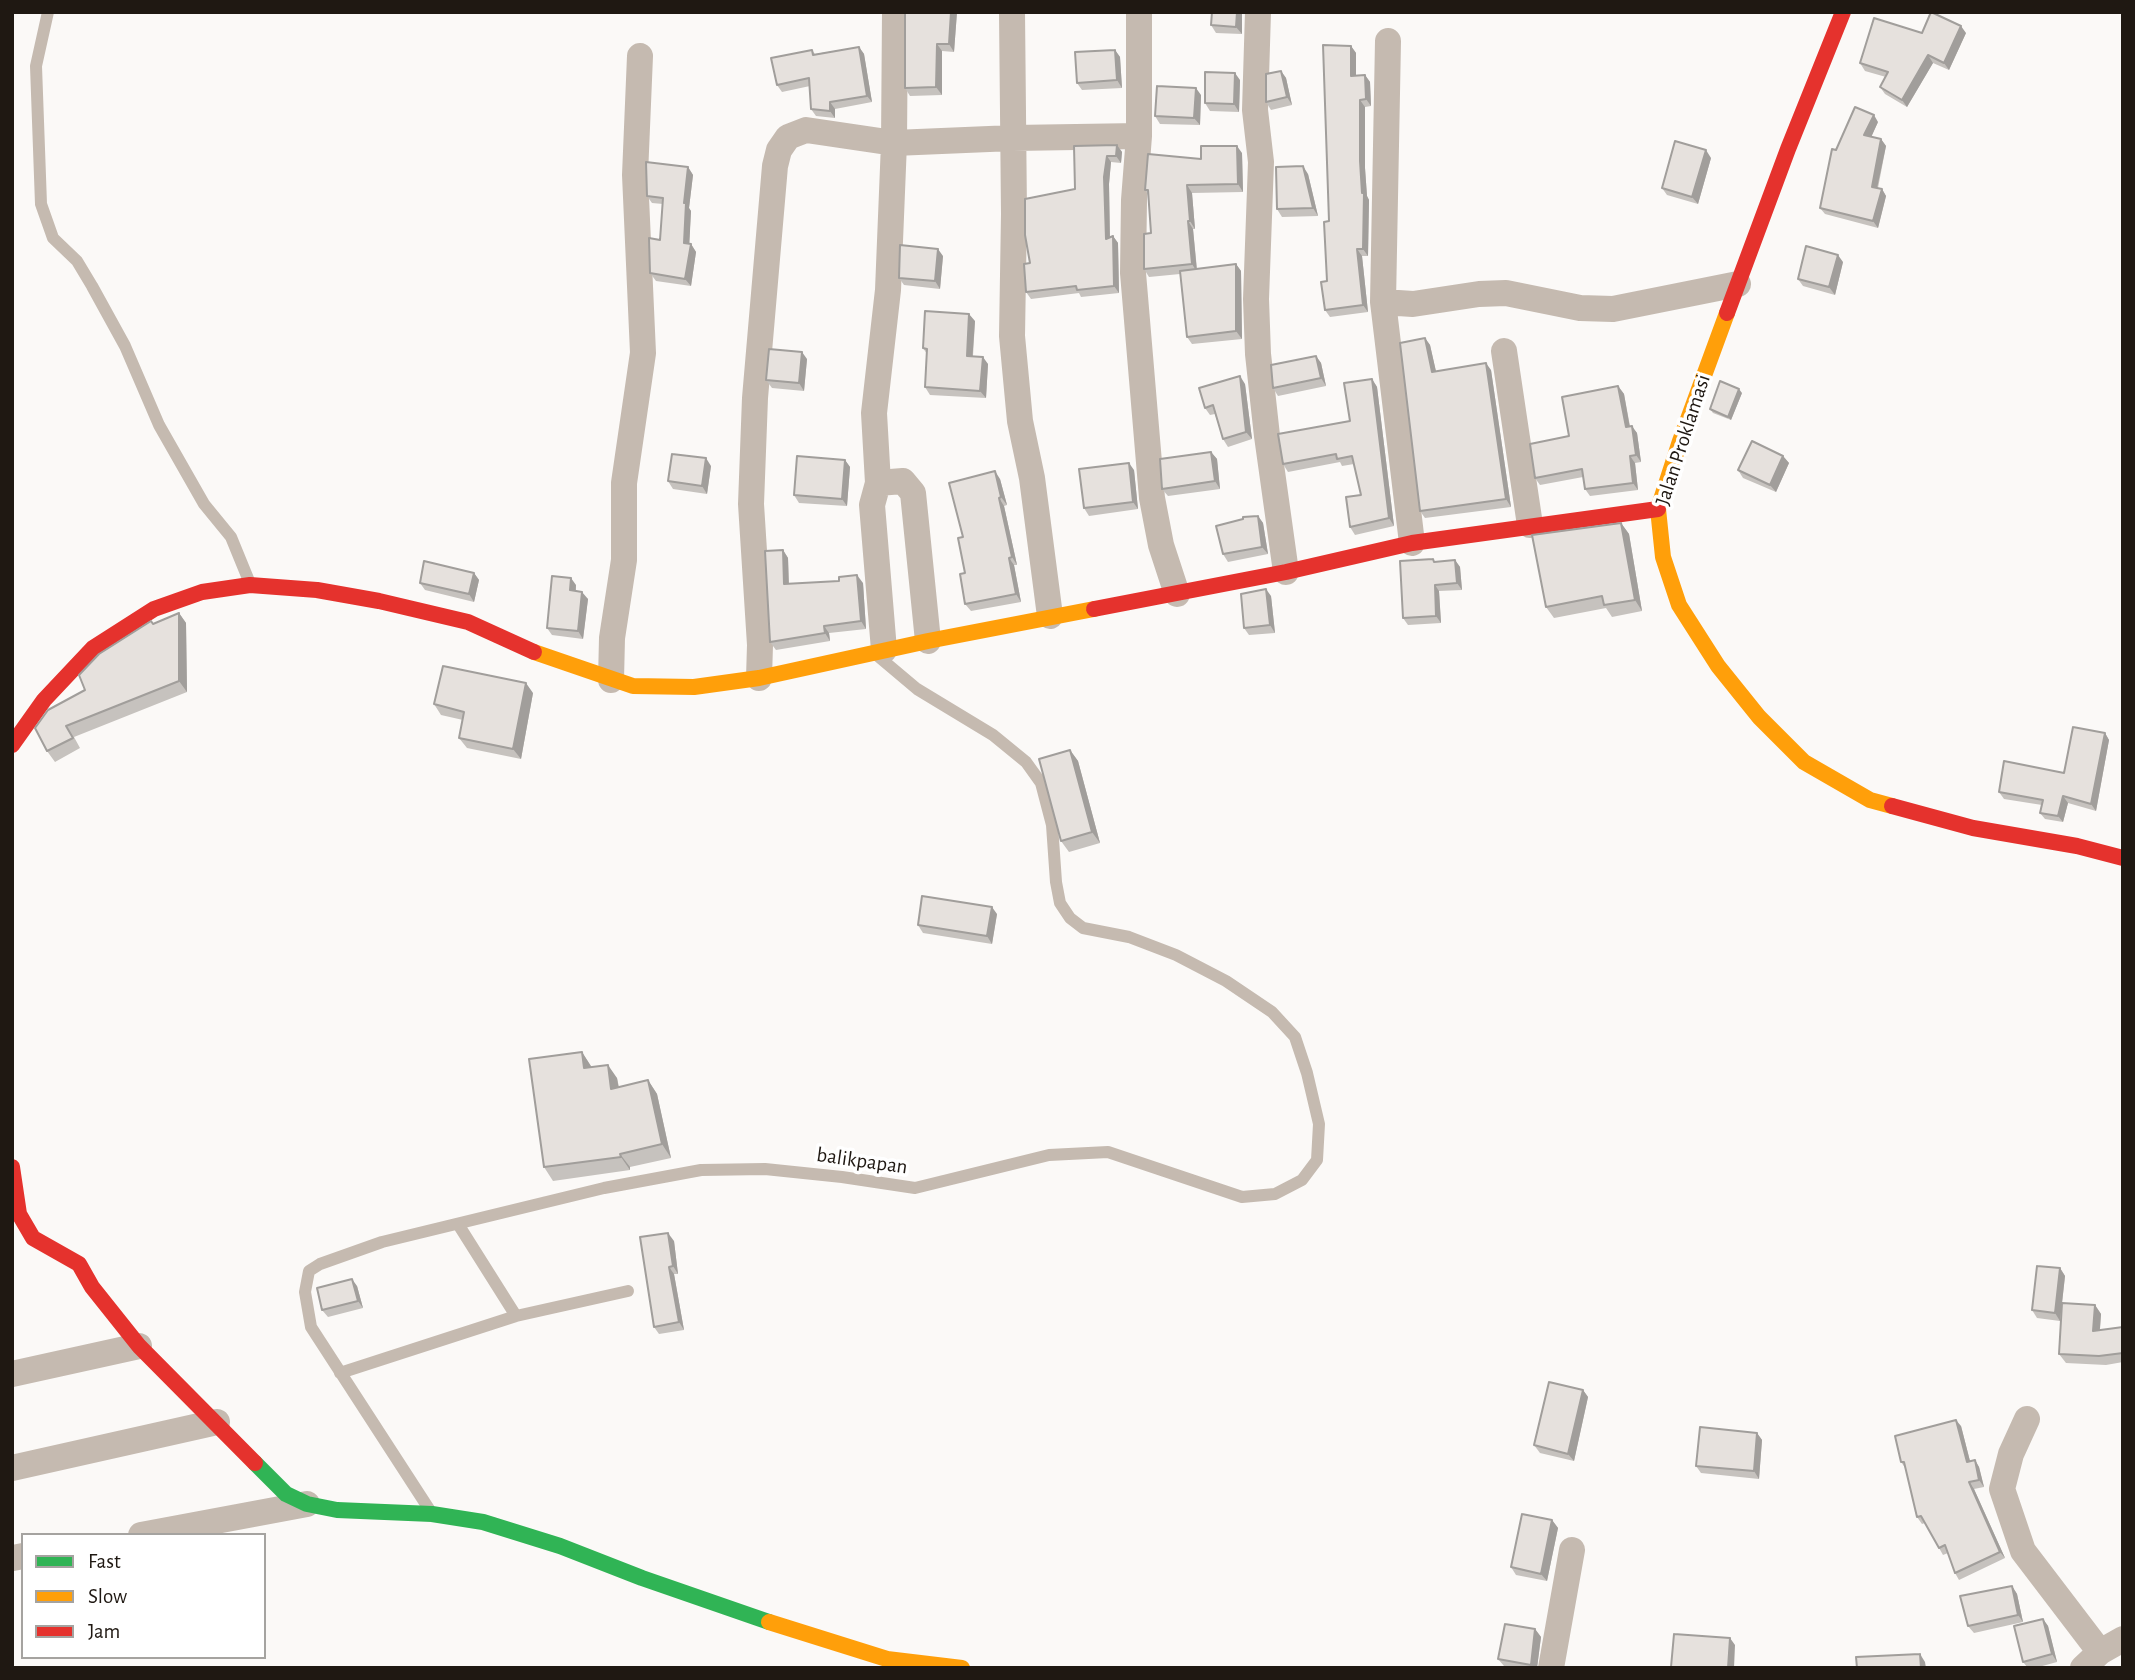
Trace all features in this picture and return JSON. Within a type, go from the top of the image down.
[{"type":"street","points":[[879,651],[872,505],[878,483],[874,413],[888,290],[894,143],[895,12]]},
{"type":"street","points":[[1012,12],[1012,336],[1020,421],[1032,478],[1050,617]]},
{"type":"street","points":[[1139,12],[1139,136],[1134,200],[1133,272],[1152,498],[1161,545],[1177,594]]},
{"type":"street","points":[[1258,12],[1255,110],[1261,162],[1256,299],[1258,354],[1286,572]]},
{"type":"street","name":"Jalan Proklamasi","points":[[1843,12],[1787,149],[1680,441],[1658,509],[1663,557],[1679,605],[1718,666],[1759,717],[1804,762],[1870,800],[1973,828],[2077,846],[2123,858]]},
{"type":"street","points":[[1388,41],[1383,302],[1412,543]]},
{"type":"street","points":[[611,680],[612,638],[624,561],[624,483],[643,353],[635,175],[640,56]]},
{"type":"street","points":[[759,678],[760,645],[751,491],[755,398],[775,166],[779,150],[788,137],[806,130],[894,143],[1139,136]]},
{"type":"street","points":[[1383,302],[1413,304],[1479,294],[1506,293],[1580,308],[1613,309],[1738,284]]},
{"type":"street","points":[[1504,351],[1530,525]]},
{"type":"street","points":[[878,483],[903,481],[913,493],[928,641]]},
{"type":"street","points":[[12,745],[44,700],[93,648],[154,609],[202,592],[250,584],[317,590],[468,622],[531,651],[633,686],[694,687],[759,678],[928,641],[1286,572],[1412,543],[1658,509]]},
{"type":"street","points":[[12,1167],[19,1214],[33,1238],[79,1265],[92,1287],[139,1346],[286,1494],[307,1504],[337,1510],[432,1514],[483,1522],[547,1542],[818,1639],[887,1660],[962,1668]]},
{"type":"street","points":[[12,1374],[139,1346]]},
{"type":"street","points":[[2027,1419],[2011,1454],[2002,1489],[2023,1551],[2102,1653]]},
{"type":"street","points":[[12,1468],[216,1422]]},
{"type":"street","points":[[152,1533],[307,1504]]},
{"type":"street","points":[[1551,1668],[1572,1550]]},
{"type":"lane","points":[[48,12],[36,66],[41,204],[45,216],[53,238],[77,261],[92,286],[125,346],[159,425],[204,504],[231,537],[250,584]]},
{"type":"lane","name":"balikpapan","points":[[432,1514],[311,1327],[305,1292],[309,1271],[320,1264],[382,1242],[604,1188],[701,1170],[765,1169],[915,1188],[1049,1155],[1108,1152],[1242,1197],[1275,1194],[1302,1180],[1317,1160],[1319,1124],[1307,1073],[1295,1038],[1272,1012],[1226,981],[1176,955],[1140,942],[1083,928],[1070,918],[1060,903],[1052,825],[1041,783],[1026,762],[993,736],[917,689],[879,651]]},
{"type":"lane","points":[[458,1224],[516,1316]]},
{"type":"lane","points":[[340,1373],[516,1316],[628,1292]]},
{"type":"building","points":[[905,12],[951,12],[949,44],[937,44],[936,87],[905,88]]},
{"type":"building","points":[[1212,12],[1237,12],[1236,27],[1211,25]]},
{"type":"building","points":[[1931,12],[1961,26],[1944,63],[1928,55],[1902,100],[1880,87],[1888,72],[1860,63],[1874,18],[1922,33]]},
{"type":"building","points":[[1323,45],[1351,46],[1351,76],[1365,75],[1366,99],[1360,100],[1360,161],[1364,193],[1363,249],[1357,249],[1363,305],[1325,310],[1321,282],[1327,281],[1324,222],[1329,221]]},
{"type":"building","points":[[859,47],[867,96],[830,102],[830,111],[811,109],[809,78],[777,85],[771,58],[812,50],[813,55]]},
{"type":"building","points":[[1115,50],[1117,80],[1077,83],[1075,52]]},
{"type":"building","points":[[1281,71],[1287,97],[1266,102],[1266,74]]},
{"type":"building","points":[[1205,72],[1235,73],[1234,104],[1205,103]]},
{"type":"building","points":[[1157,86],[1196,88],[1194,118],[1155,116]]},
{"type":"building","points":[[1855,107],[1874,115],[1864,135],[1881,139],[1872,187],[1882,189],[1873,221],[1820,208],[1832,149],[1836,150]]},
{"type":"building","points":[[1675,141],[1706,150],[1692,197],[1662,188]]},
{"type":"building","points":[[1117,145],[1116,156],[1107,156],[1104,177],[1106,239],[1113,236],[1114,286],[1077,290],[1076,286],[1026,292],[1024,264],[1030,263],[1025,235],[1025,199],[1075,189],[1074,146]]},
{"type":"building","points":[[1201,146],[1237,146],[1238,184],[1187,185],[1192,264],[1144,269],[1144,234],[1151,233],[1148,190],[1145,190],[1148,154],[1201,159]]},
{"type":"building","points":[[646,162],[688,167],[684,203],[684,243],[691,244],[685,279],[650,273],[649,238],[660,240],[663,198],[647,196]]},
{"type":"building","points":[[1303,166],[1313,208],[1277,209],[1276,167]]},
{"type":"building","points":[[900,245],[938,249],[935,281],[899,278]]},
{"type":"building","points":[[1806,246],[1838,255],[1829,287],[1798,279]]},
{"type":"building","points":[[1236,264],[1236,331],[1187,337],[1180,271]]},
{"type":"building","points":[[925,311],[969,314],[967,356],[983,357],[980,391],[925,387]]},
{"type":"building","points":[[1425,338],[1432,372],[1486,363],[1506,499],[1420,511],[1400,343]]},
{"type":"building","points":[[769,349],[802,352],[799,383],[766,380]]},
{"type":"building","points":[[1316,356],[1321,378],[1273,388],[1271,365]]},
{"type":"building","points":[[1240,376],[1246,432],[1223,439],[1213,405],[1205,408],[1199,388]]},
{"type":"building","points":[[1372,379],[1389,518],[1350,527],[1346,497],[1361,495],[1352,456],[1337,459],[1336,454],[1283,464],[1278,434],[1350,421],[1344,383]]},
{"type":"building","points":[[1720,381],[1739,389],[1728,417],[1710,409]]},
{"type":"building","points":[[1618,386],[1626,427],[1632,426],[1636,455],[1630,456],[1633,483],[1585,489],[1582,469],[1535,478],[1530,444],[1569,436],[1562,397]]},
{"type":"building","points":[[1752,441],[1783,456],[1770,485],[1738,470]]},
{"type":"building","points":[[1211,452],[1215,481],[1162,489],[1160,459]]},
{"type":"building","points":[[672,454],[706,458],[702,486],[668,481]]},
{"type":"building","points":[[797,456],[845,460],[842,499],[794,495]]},
{"type":"building","points":[[1129,463],[1133,502],[1084,508],[1079,469]]},
{"type":"building","points":[[995,471],[1012,557],[1009,558],[1016,594],[965,604],[960,574],[965,573],[958,538],[963,537],[949,483]]},
{"type":"building","points":[[1258,516],[1262,547],[1223,554],[1216,526],[1243,517]]},
{"type":"building","points":[[1621,523],[1635,600],[1604,605],[1602,596],[1546,607],[1532,535]]},
{"type":"building","points":[[783,550],[784,584],[839,581],[839,577],[857,575],[861,621],[824,626],[825,633],[770,642],[765,551]]},
{"type":"building","points":[[1433,559],[1434,562],[1455,560],[1457,583],[1435,585],[1436,616],[1403,618],[1400,561]]},
{"type":"building","points":[[424,561],[474,573],[469,594],[420,583]]},
{"type":"building","points":[[552,576],[571,578],[570,590],[582,592],[578,631],[547,628]]},
{"type":"building","points":[[1266,589],[1270,625],[1244,628],[1241,594]]},
{"type":"building","points":[[179,613],[179,681],[66,726],[73,738],[47,751],[35,728],[48,710],[85,690],[79,675],[99,654],[151,621],[153,624]]},
{"type":"building","points":[[443,666],[526,683],[513,749],[459,738],[464,712],[434,704]]},
{"type":"building","points":[[2073,727],[2105,733],[2091,804],[2063,796],[2058,816],[2040,813],[2043,800],[1999,792],[2004,761],[2064,773]]},
{"type":"building","points":[[1070,750],[1092,832],[1061,841],[1039,759]]},
{"type":"building","points":[[922,896],[992,907],[987,936],[918,925]]},
{"type":"building","points":[[582,1052],[584,1068],[608,1065],[611,1089],[648,1080],[662,1144],[620,1154],[621,1157],[544,1167],[529,1059]]},
{"type":"building","points":[[668,1233],[673,1266],[669,1267],[679,1322],[654,1327],[640,1237]]},
{"type":"building","points":[[2037,1266],[2060,1268],[2055,1313],[2032,1310]]},
{"type":"building","points":[[352,1279],[358,1301],[322,1310],[317,1288]]},
{"type":"building","points":[[2062,1303],[2095,1305],[2093,1331],[2123,1327],[2123,1353],[2099,1356],[2059,1354]]},
{"type":"building","points":[[1549,1382],[1583,1390],[1568,1454],[1534,1445]]},
{"type":"building","points":[[1956,1420],[1967,1462],[1975,1460],[1979,1480],[1969,1482],[2000,1552],[1955,1573],[1945,1545],[1939,1548],[1921,1516],[1917,1517],[1895,1436]]},
{"type":"building","points":[[1700,1427],[1757,1433],[1754,1471],[1696,1466]]},
{"type":"building","points":[[1522,1514],[1552,1520],[1541,1574],[1511,1567]]},
{"type":"building","points":[[2012,1586],[2018,1615],[1968,1626],[1960,1596]]},
{"type":"building","points":[[2043,1619],[2052,1654],[2023,1662],[2014,1626]]},
{"type":"building","points":[[1505,1624],[1535,1629],[1531,1665],[1498,1659]]},
{"type":"building","points":[[1674,1634],[1730,1638],[1728,1668],[1671,1667]]},
{"type":"building","points":[[1920,1654],[1921,1668],[1857,1668],[1856,1657]]},
{"type":"traffic: fast","points":[[255,1463],[286,1494],[307,1504],[337,1510],[432,1514],[483,1522],[560,1546],[769,1622]]},
{"type":"traffic: slow","points":[[1727,313],[1658,509],[1663,557],[1679,605],[1718,666],[1759,717],[1804,762],[1870,800],[1892,806]]},
{"type":"traffic: slow","points":[[534,652],[633,686],[694,687],[759,678],[928,641],[1094,609]]},
{"type":"traffic: slow","points":[[769,1622],[887,1659],[962,1668]]},
{"type":"traffic: jam","points":[[1727,313],[1843,12]]},
{"type":"traffic: jam","points":[[1094,609],[1286,572],[1412,543],[1658,509]]},
{"type":"traffic: jam","points":[[12,745],[44,700],[93,648],[154,609],[202,592],[250,585],[317,590],[379,601],[468,622],[534,652]]},
{"type":"traffic: jam","points":[[1892,806],[1973,828],[2077,846],[2123,858]]},
{"type":"traffic: jam","points":[[12,1167],[19,1214],[33,1238],[79,1264],[92,1287],[139,1346],[255,1463]]}]
